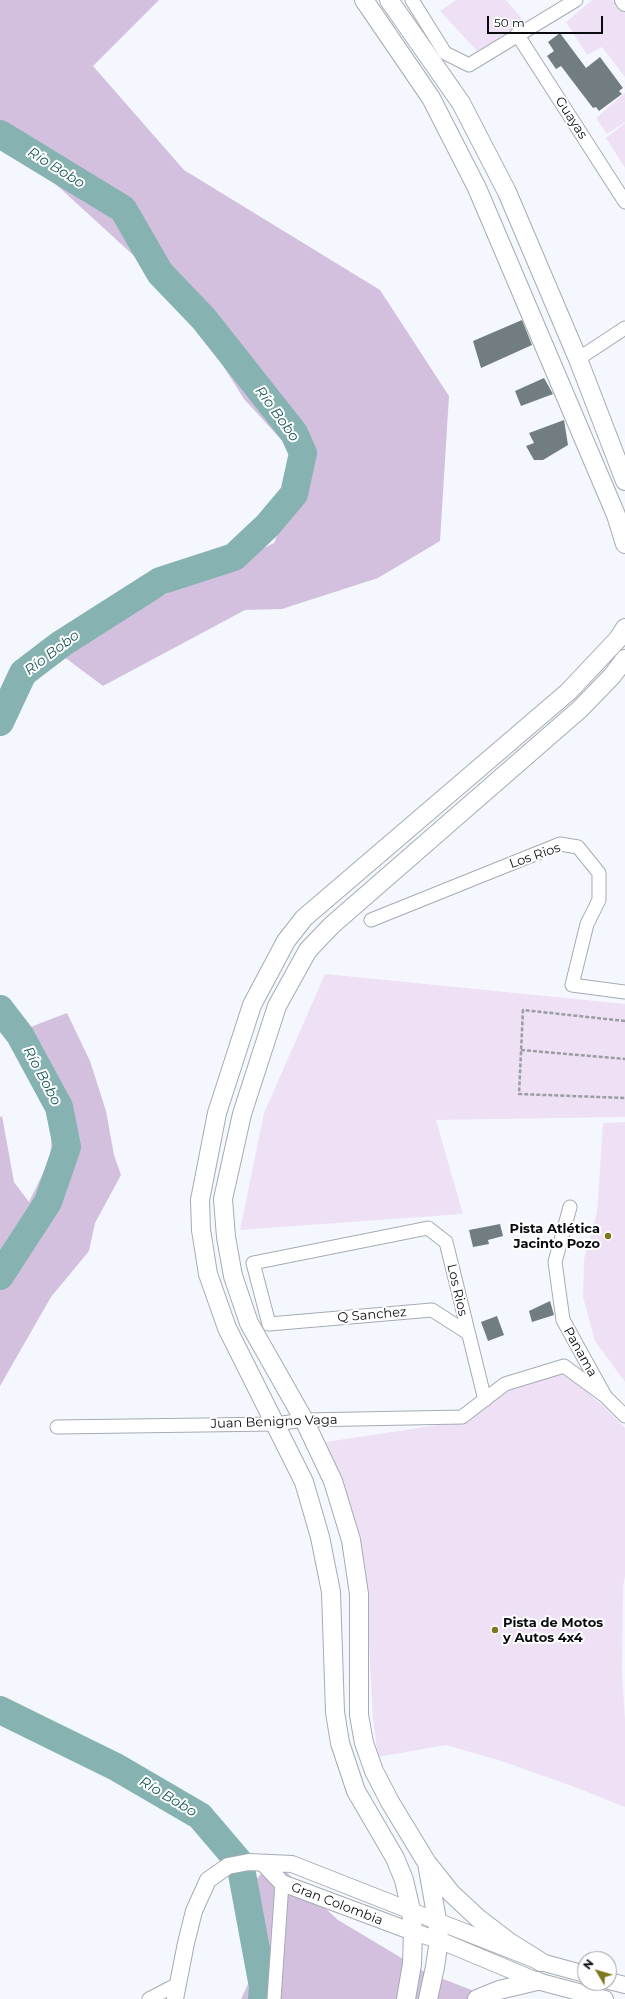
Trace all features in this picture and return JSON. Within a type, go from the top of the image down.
[{"type":"main road","points":[[364,0],[431,98],[477,188],[620,514],[625,544]]},
{"type":"main road","points":[[389,0],[465,110],[508,192],[578,359],[625,481]]},
{"type":"main road","points":[[406,1999],[412,1964],[413,1932],[410,1910],[404,1880],[395,1858],[356,1791],[340,1743],[335,1712],[331,1592],[320,1537],[304,1482],[227,1328],[208,1274],[201,1230],[200,1200],[216,1113],[252,1005],[286,941],[304,918],[568,692],[618,639],[625,628]]},
{"type":"main road","points":[[541,1962],[508,1942],[479,1919],[451,1893],[427,1863],[390,1802],[374,1771],[364,1743],[358,1715],[359,1594],[352,1540],[333,1481],[304,1420],[249,1322],[233,1276],[226,1237],[223,1199],[242,1114],[277,1006],[308,950],[332,924],[580,709],[612,676],[625,659]]},
{"type":"main road","points":[[427,1863],[437,1920],[438,1940],[435,1967],[428,1999]]},
{"type":"main road","points":[[477,1999],[499,1990],[537,1981]]},
{"type":"street","points":[[412,0],[445,53],[469,65],[517,34],[576,0]]},
{"type":"street","points":[[622,0],[625,4]]},
{"type":"street","name":"Guayas","points":[[517,34],[625,202]]},
{"type":"street","points":[[578,359],[625,328]]},
{"type":"street","name":"Los Rios","points":[[371,920],[560,844],[578,847],[599,873],[599,900],[587,924],[572,985],[625,992]]},
{"type":"street","name":"Panama","points":[[570,1207],[555,1262],[563,1320],[605,1396],[625,1416]]},
{"type":"street","name":"Los Rios","points":[[253,1263],[428,1228],[446,1242],[485,1400]]},
{"type":"street","name":"Q Sanchez","points":[[253,1263],[269,1324],[432,1310],[468,1334]]},
{"type":"street","points":[[485,1400],[506,1384],[564,1366],[605,1396]]},
{"type":"street","name":"Juan Benigno Vaga","points":[[57,1426],[275,1424],[304,1420],[462,1417],[485,1400]]},
{"type":"street","points":[[149,1999],[176,1991],[194,1911],[208,1880],[228,1866],[256,1863]]},
{"type":"street","name":"Gran Colombia","points":[[256,1863],[292,1864],[541,1962],[577,1972]]},
{"type":"street","name":"Gran Colombia","points":[[256,1863],[282,1883],[438,1940],[537,1981],[605,1999]]},
{"type":"street","points":[[274,1999],[282,1883]]},
{"type":"path","points":[[625,1021],[523,1010],[519,1094],[625,1098]]},
{"type":"path","points":[[521,1050],[625,1059]]},
{"type":"shaded area","points":[[0,0],[159,0],[93,66],[184,170],[380,290],[449,396],[440,541],[378,578],[282,609],[245,610],[103,686],[52,648],[274,543],[307,468],[244,399],[180,298],[26,157],[0,139]]},
{"type":"shaded area","points":[[456,0],[506,0],[525,22],[477,51],[440,11]]},
{"type":"shaded area","points":[[592,0],[617,0],[625,11],[625,77],[602,47],[587,55],[566,22]]},
{"type":"shaded area","points":[[625,93],[625,122],[607,134],[596,118]]},
{"type":"shaded area","points":[[625,123],[625,168],[606,138]]},
{"type":"shaded area","points":[[325,974],[625,1004],[625,1117],[436,1120],[463,1214],[240,1230],[264,1113]]},
{"type":"shaded area","points":[[67,1013],[90,1061],[106,1111],[114,1155],[121,1175],[95,1223],[89,1251],[51,1297],[0,1386],[0,1117],[2,1116],[14,1182],[29,1202],[50,1159],[53,1122],[7,1036]]},
{"type":"shaded area","name":"Pista Atlética Jacinto Pozo","points":[[625,1122],[625,1382],[595,1341],[583,1297],[584,1259],[597,1213],[603,1123]]},
{"type":"shaded area","name":"Pista de Motos y Autos 4x4","points":[[564,1373],[601,1404],[625,1428],[625,1576],[623,1587],[622,1673],[625,1720],[625,1807],[572,1786],[498,1760],[446,1745],[378,1757],[373,1721],[365,1564],[343,1482],[319,1443],[465,1421],[509,1390]]},
{"type":"shaded area","points":[[272,1859],[338,1920],[425,1972],[495,1999],[241,1999],[249,1982],[261,1933],[253,1884]]},
{"type":"building","points":[[560,33],[586,68],[600,57],[623,88],[619,91],[622,94],[599,111],[596,107],[593,108],[561,66],[556,69],[547,56],[554,51],[548,42]]},
{"type":"building","points":[[522,320],[532,345],[481,368],[473,341]]},
{"type":"building","points":[[544,378],[553,394],[521,406],[515,391]]},
{"type":"building","points":[[564,420],[568,445],[543,460],[534,460],[526,446],[534,443],[529,433]]},
{"type":"building","points":[[500,1224],[503,1236],[488,1240],[489,1244],[473,1247],[469,1230]]},
{"type":"building","points":[[550,1301],[554,1315],[532,1322],[529,1311]]},
{"type":"building","points":[[497,1316],[504,1335],[488,1341],[481,1322]]},
{"type":"waterway","name":"Río Bobo","points":[[0,134],[123,209],[160,273],[204,319],[294,433],[303,453],[294,494],[267,526],[234,557],[160,581],[61,644],[23,673],[0,722]]},
{"type":"waterway","name":"Río Bobo","points":[[0,1009],[20,1035],[59,1107],[67,1147],[48,1202],[0,1276]]},
{"type":"waterway","name":"Río Bobo","points":[[0,1710],[116,1767],[200,1816],[240,1863],[263,1987],[262,1999]]},
{"type":"place","name":"Pista Atlética Jacinto Pozo","points":[[608,1236]]},
{"type":"place","name":"Pista de Motos y Autos 4x4","points":[[495,1630]]}]
